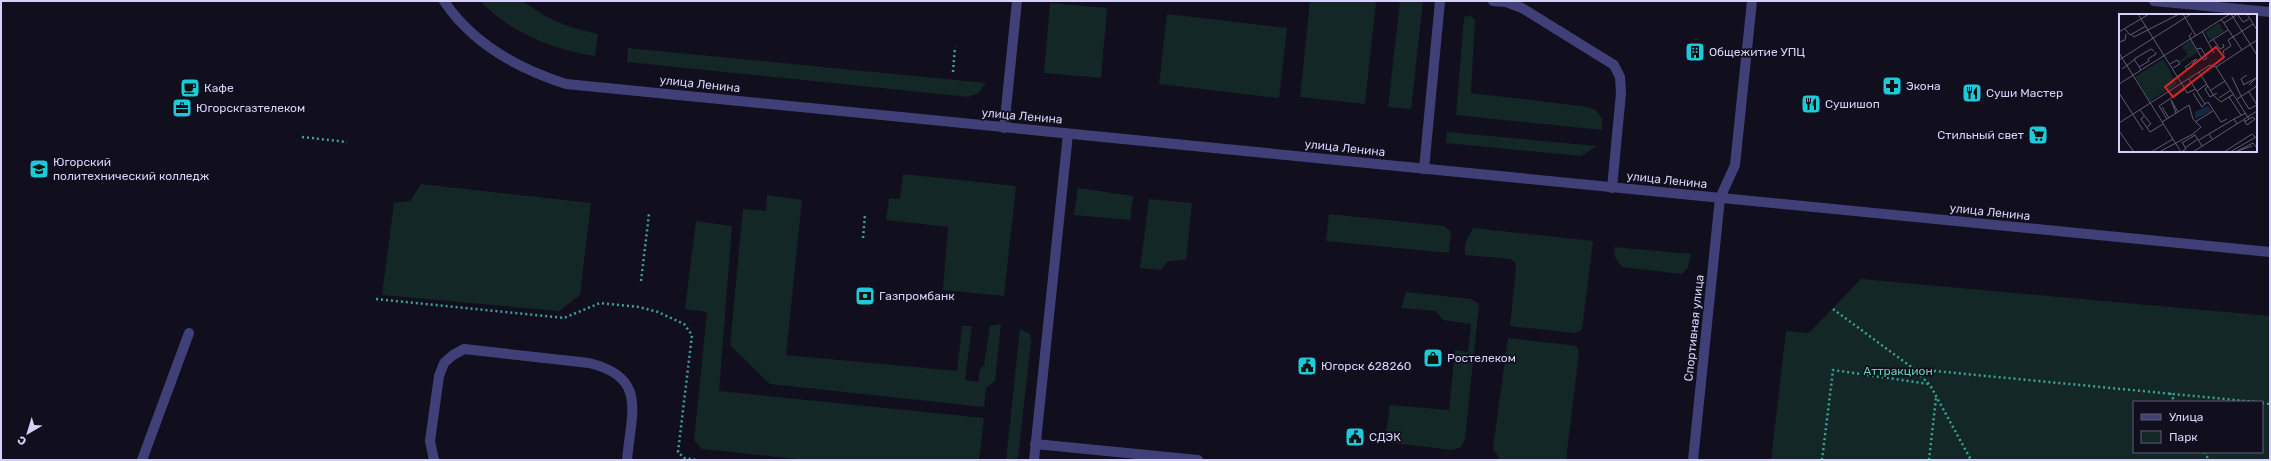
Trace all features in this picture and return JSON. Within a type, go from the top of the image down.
[{"type":"street","name":"улица Ленина","points":[[444,1],[465,26],[504,56],[544,77],[566,84],[2270,252]]},
{"type":"street","points":[[1004,128],[1017,1]]},
{"type":"street","points":[[1424,169],[1440,1]]},
{"type":"street","points":[[1493,1],[1506,2],[1522,8],[1614,65],[1620,77],[1621,93],[1612,188]]},
{"type":"street","name":"Спортивная улица","points":[[1693,460],[1720,198],[1735,165],[1752,1]]},
{"type":"street","points":[[2154,1],[2270,12]]},
{"type":"street","points":[[1034,460],[1068,134]]},
{"type":"street","points":[[142,460],[189,333]]},
{"type":"street","points":[[434,460],[430,441],[439,376],[444,363],[453,354],[464,349],[589,363],[606,367],[620,375],[629,386],[633,400],[627,460]]},
{"type":"street","points":[[1035,444],[1132,456],[1198,460]]},
{"type":"path","points":[[953,72],[955,47]]},
{"type":"path","points":[[302,137],[347,142]]},
{"type":"path","points":[[641,281],[649,214]]},
{"type":"path","points":[[863,238],[865,215]]},
{"type":"path","points":[[1833,309],[1914,369],[1930,385],[1971,460]]},
{"type":"path","points":[[1914,369],[2169,392],[2247,401]]},
{"type":"path","points":[[1822,460],[1833,370],[1930,385]]},
{"type":"path","points":[[2169,392],[2174,401]]},
{"type":"path","points":[[1929,460],[1936,397]]},
{"type":"green space","points":[[480,1],[522,1],[547,17],[570,27],[598,34],[595,56],[563,49],[533,38],[505,22]]},
{"type":"green space","points":[[1310,1],[1376,1],[1365,104],[1300,97]]},
{"type":"green space","points":[[1400,1],[1423,1],[1411,109],[1388,107]]},
{"type":"green space","points":[[1050,3],[1107,8],[1101,78],[1044,73]]},
{"type":"green space","points":[[1167,14],[1287,28],[1279,98],[1159,84]]},
{"type":"green space","points":[[1470,15],[1475,20],[1471,93],[1588,107],[1596,110],[1602,119],[1602,130],[1456,115],[1464,17]]},
{"type":"green space","points":[[628,48],[986,83],[978,93],[969,97],[627,62]]},
{"type":"green space","points":[[1447,132],[1597,146],[1581,156],[1446,143]]},
{"type":"green space","points":[[903,174],[1016,186],[1004,296],[943,290],[948,227],[886,220],[889,198],[900,199]]},
{"type":"green space","points":[[421,184],[591,203],[580,295],[559,311],[382,295],[394,203],[410,201]]},
{"type":"green space","points":[[1078,188],[1133,196],[1130,220],[1074,215]]},
{"type":"green space","points":[[767,195],[802,200],[786,355],[957,371],[962,326],[972,326],[965,380],[978,382],[980,369],[984,365],[990,326],[1001,324],[995,381],[986,388],[984,407],[770,384],[730,345],[743,209],[766,211]]},
{"type":"green space","points":[[1149,199],[1192,203],[1186,260],[1168,261],[1161,270],[1140,268]]},
{"type":"green space","points":[[1329,214],[1444,226],[1451,232],[1449,253],[1326,241]]},
{"type":"green space","points":[[696,221],[732,226],[719,391],[984,418],[979,460],[807,460],[702,449],[694,440],[707,312],[685,309]]},
{"type":"green space","points":[[1473,228],[1593,241],[1582,330],[1575,333],[1510,326],[1516,268],[1515,262],[1510,259],[1465,255],[1465,243]]},
{"type":"green space","points":[[1614,247],[1691,254],[1688,267],[1682,274],[1622,267],[1615,257]]},
{"type":"green space","name":"Аттракцион","points":[[1861,279],[2270,316],[2270,460],[1771,460],[1786,331],[1809,333]]},
{"type":"green space","points":[[1406,292],[1471,299],[1479,304],[1465,440],[1460,448],[1452,450],[1385,442],[1390,405],[1449,410],[1455,350],[1468,352],[1471,324],[1443,320],[1436,311],[1401,308]]},
{"type":"green space","points":[[1020,329],[1030,334],[1031,342],[1018,458],[1006,460]]},
{"type":"green space","points":[[1508,338],[1577,346],[1579,352],[1566,460],[1500,460],[1493,448]]},
{"type":"place","name":"Общежитие УПЦ","points":[[1695,52]]},
{"type":"place","name":"Экона","points":[[1892,86]]},
{"type":"place","name":"Кафе","points":[[190,88]]},
{"type":"place","name":"Суши Мастер","points":[[1972,93]]},
{"type":"place","name":"Сушишоп","points":[[1811,104]]},
{"type":"place","name":"Югорскгазтелеком","points":[[182,108]]},
{"type":"place","name":"Стильный свет","points":[[2038,135]]},
{"type":"place","name":"Югорский политехнический колледж","points":[[39,169]]},
{"type":"place","name":"Газпромбанк","points":[[865,296]]},
{"type":"place","name":"Ростелеком","points":[[1433,358]]},
{"type":"place","name":"Югорск 628260","points":[[1307,366]]},
{"type":"place","name":"СДЭК","points":[[1355,437]]}]
